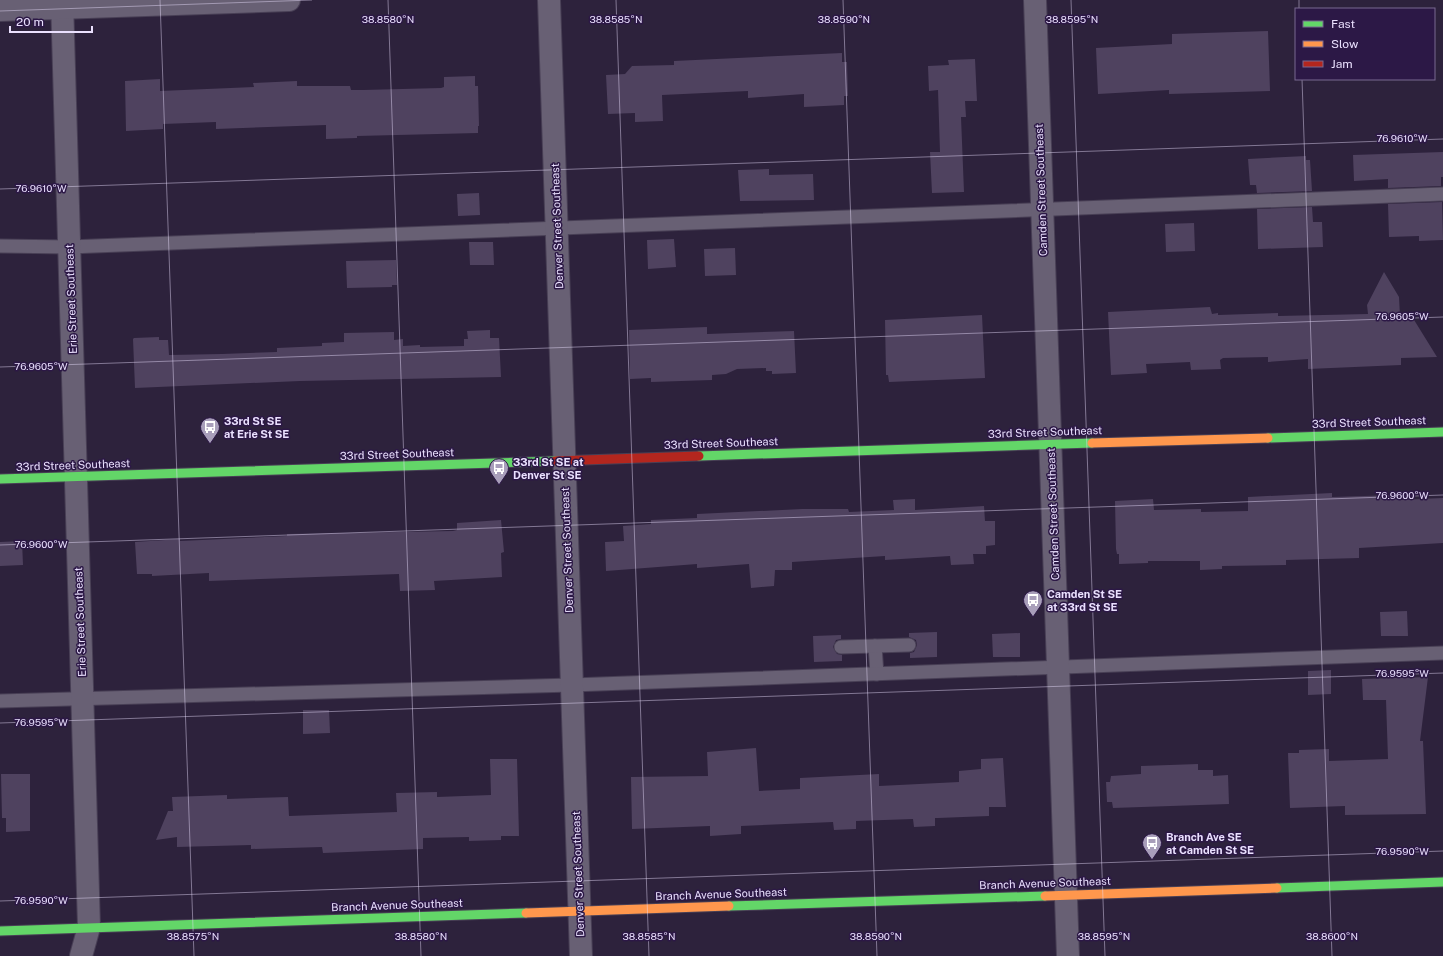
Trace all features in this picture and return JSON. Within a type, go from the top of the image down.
[{"type":"main road","name":"33rd Street Southeast","points":[[0,479],[1443,432]]},
{"type":"main road","name":"Branch Avenue Southeast","points":[[0,931],[579,910],[1443,882]]},
{"type":"street","points":[[0,10],[62,4],[289,0]]},
{"type":"street","name":"Denver Street Southeast","points":[[549,0],[581,956]]},
{"type":"street","name":"Camden Street Southeast","points":[[1035,0],[1068,956]]},
{"type":"street","name":"Erie Street Southeast","points":[[62,4],[89,927],[81,956]]},
{"type":"lane","points":[[0,246],[69,247],[1042,211],[1443,194]]},
{"type":"lane","points":[[841,648],[909,645]]},
{"type":"lane","points":[[875,646],[876,674]]},
{"type":"lane","points":[[0,701],[572,685],[1443,653]]},
{"type":"building","points":[[1268,31],[1270,91],[1169,94],[1169,90],[1098,94],[1096,48],[1172,44],[1172,34]]},
{"type":"building","points":[[842,53],[842,62],[847,62],[848,96],[844,96],[844,105],[804,107],[804,94],[748,98],[748,91],[662,95],[663,121],[635,122],[635,113],[608,114],[606,75],[625,74],[632,66],[674,65],[674,61]]},
{"type":"building","points":[[975,59],[977,101],[965,101],[966,117],[961,117],[964,192],[932,193],[930,152],[940,152],[938,90],[929,91],[928,66],[949,65],[948,60]]},
{"type":"building","points":[[475,76],[475,86],[478,86],[478,133],[357,136],[357,138],[326,139],[326,125],[216,129],[216,122],[163,124],[163,129],[126,131],[125,81],[160,79],[160,91],[254,87],[253,83],[297,81],[297,86],[350,86],[351,90],[363,90],[441,88],[444,87],[444,77]]},
{"type":"building","points":[[1443,152],[1443,177],[1441,177],[1441,186],[1388,188],[1388,179],[1354,181],[1353,155]]},
{"type":"building","points":[[1306,156],[1306,160],[1310,160],[1312,191],[1257,193],[1256,185],[1250,185],[1248,159]]},
{"type":"building","points":[[769,169],[769,175],[813,174],[814,200],[740,201],[738,170]]},
{"type":"building","points":[[479,193],[480,215],[458,216],[457,194]]},
{"type":"building","points":[[1442,202],[1443,240],[1419,241],[1419,236],[1389,237],[1388,204]]},
{"type":"building","points":[[1312,207],[1313,222],[1322,222],[1323,247],[1258,249],[1257,209]]},
{"type":"building","points":[[1194,223],[1195,251],[1166,252],[1165,224]]},
{"type":"building","points":[[674,239],[676,267],[648,269],[647,240]]},
{"type":"building","points":[[469,242],[493,242],[494,265],[470,265]]},
{"type":"building","points":[[735,248],[736,275],[705,276],[704,249]]},
{"type":"building","points":[[396,260],[397,285],[392,285],[392,287],[347,288],[346,261]]},
{"type":"building","points":[[1384,272],[1399,297],[1400,316],[1411,315],[1437,357],[1401,358],[1401,365],[1308,369],[1308,359],[1268,362],[1268,357],[1223,358],[1220,360],[1221,369],[1191,370],[1190,362],[1146,364],[1147,373],[1111,375],[1108,312],[1210,307],[1212,314],[1218,313],[1218,315],[1278,313],[1278,316],[1368,314],[1367,305]]},
{"type":"building","points":[[982,315],[985,378],[889,382],[888,375],[886,375],[885,320]]},
{"type":"building","points":[[707,327],[707,334],[794,331],[796,373],[772,374],[772,371],[766,371],[766,368],[737,369],[726,374],[712,375],[712,380],[651,382],[651,378],[630,379],[629,330]]},
{"type":"building","points":[[490,330],[490,338],[499,338],[501,377],[300,381],[135,388],[134,338],[159,337],[159,340],[168,340],[169,355],[222,354],[277,352],[277,348],[322,346],[322,343],[344,342],[344,333],[394,332],[394,340],[403,339],[403,346],[464,346],[464,339],[468,339],[467,331]]},
{"type":"building","points":[[1332,493],[1332,497],[1396,495],[1397,500],[1443,498],[1443,543],[1359,548],[1359,558],[1286,560],[1286,565],[1222,566],[1222,569],[1200,570],[1200,561],[1148,561],[1148,563],[1119,564],[1119,554],[1117,554],[1116,549],[1115,501],[1153,499],[1154,510],[1201,509],[1201,512],[1248,511],[1248,497]]},
{"type":"building","points":[[915,499],[915,510],[984,506],[985,521],[995,521],[995,545],[986,546],[986,554],[973,554],[974,564],[951,565],[950,556],[885,560],[885,556],[792,562],[792,570],[775,570],[774,586],[751,588],[749,564],[697,568],[697,564],[606,571],[605,542],[624,541],[623,526],[651,524],[651,520],[697,518],[697,514],[802,509],[848,509],[849,512],[894,510],[893,500]]},
{"type":"building","points":[[501,520],[504,552],[501,553],[502,577],[434,581],[435,590],[400,591],[399,574],[209,581],[209,573],[152,576],[152,574],[137,574],[135,542],[180,539],[180,541],[287,536],[287,534],[453,531],[457,530],[457,523]]},
{"type":"building","points":[[22,541],[23,565],[0,566],[0,542]]},
{"type":"building","points":[[1407,611],[1408,636],[1381,636],[1380,612]]},
{"type":"building","points":[[937,632],[937,657],[910,658],[910,653],[914,652],[917,645],[916,640],[909,637],[909,633]]},
{"type":"building","points":[[1020,633],[1020,657],[993,657],[992,634]]},
{"type":"building","points":[[841,635],[841,639],[836,640],[833,647],[837,654],[842,655],[842,661],[814,662],[813,636]]},
{"type":"building","points":[[1331,670],[1331,694],[1308,695],[1308,671]]},
{"type":"building","points":[[1428,677],[1420,741],[1423,741],[1426,814],[1345,815],[1345,806],[1290,808],[1288,753],[1299,753],[1299,750],[1329,749],[1329,761],[1388,759],[1386,700],[1363,700],[1362,679]]},
{"type":"building","points":[[303,710],[329,710],[330,733],[303,734]]},
{"type":"building","points":[[756,748],[759,791],[800,789],[800,778],[879,774],[879,786],[959,782],[959,771],[981,769],[981,759],[1003,758],[1006,807],[989,807],[989,816],[935,818],[935,826],[914,827],[913,819],[856,821],[856,829],[834,830],[833,822],[741,826],[741,834],[710,836],[710,826],[632,829],[631,777],[708,776],[707,752]]},
{"type":"building","points":[[490,759],[517,759],[519,836],[501,836],[501,840],[469,841],[469,837],[423,838],[423,849],[323,853],[322,847],[251,849],[251,845],[177,847],[177,837],[156,840],[168,811],[173,811],[172,797],[227,795],[227,799],[288,797],[289,816],[397,812],[396,793],[437,792],[437,797],[491,795]]},
{"type":"building","points":[[1198,764],[1198,770],[1213,770],[1213,776],[1228,775],[1229,804],[1113,808],[1112,802],[1107,802],[1106,782],[1110,782],[1111,776],[1141,774],[1141,766]]},
{"type":"building","points":[[1,774],[30,774],[30,831],[6,832],[6,818],[2,818]]},
{"type":"traffic: fast","points":[[1268,438],[1443,432]]},
{"type":"traffic: fast","points":[[699,456],[1092,443]]},
{"type":"traffic: fast","points":[[0,479],[555,461]]},
{"type":"traffic: fast","points":[[1277,888],[1443,882]]},
{"type":"traffic: fast","points":[[729,906],[1045,896]]},
{"type":"traffic: fast","points":[[0,931],[526,913]]},
{"type":"traffic: slow","points":[[1092,443],[1268,438]]},
{"type":"traffic: slow","points":[[1045,896],[1277,888]]},
{"type":"traffic: slow","points":[[526,913],[729,906]]},
{"type":"traffic: jam","points":[[555,461],[699,456]]},
{"type":"place","name":"33rd St SE at Erie St SE","points":[[210,444]]},
{"type":"place","name":"33rd St SE at Denver St SE","points":[[499,485]]},
{"type":"place","name":"Camden St SE at 33rd St SE","points":[[1033,617]]},
{"type":"place","name":"Branch Ave SE at Camden St SE","points":[[1152,860]]}]
